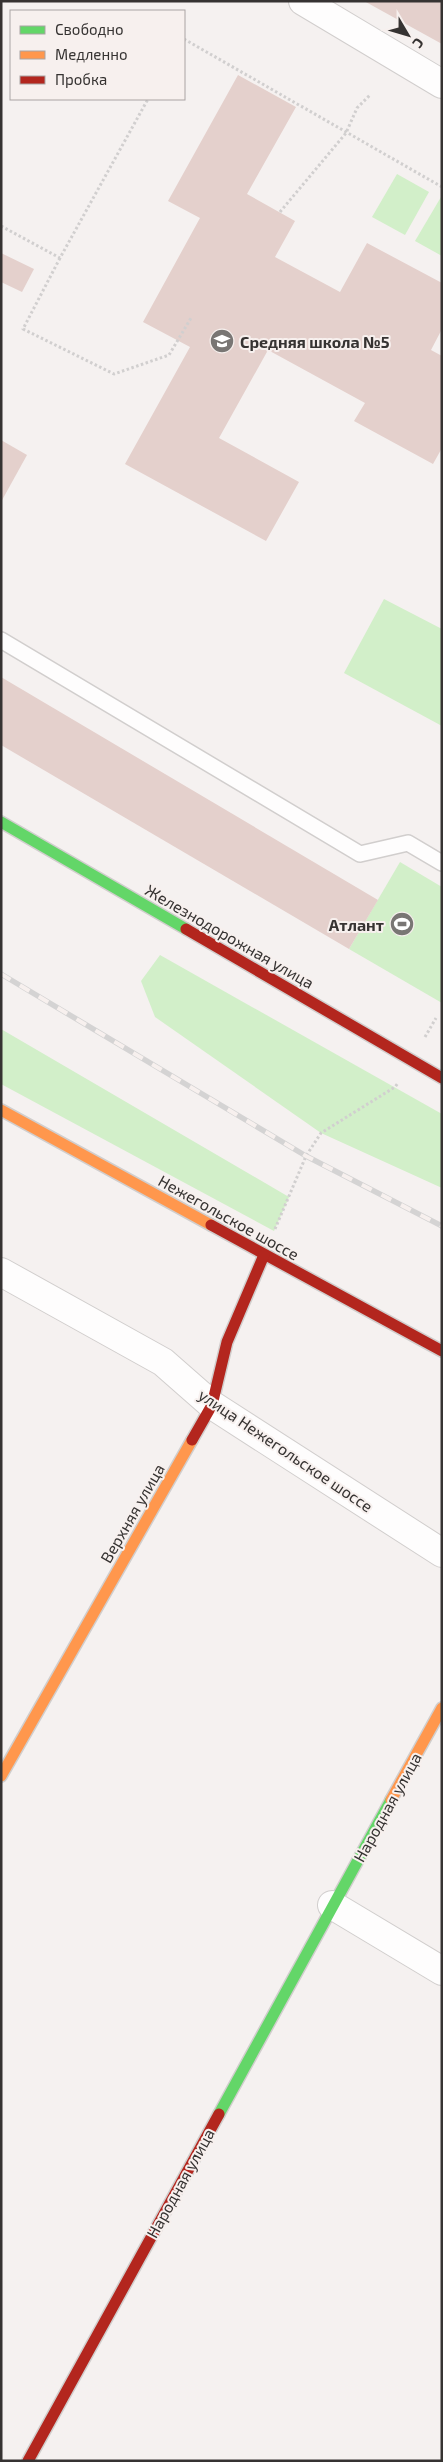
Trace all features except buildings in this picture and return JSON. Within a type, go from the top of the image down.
[{"type":"street","points":[[303,1],[442,84]]},
{"type":"street","name":"Железнодорожная улица","points":[[1,822],[442,1078]]},
{"type":"street","name":"Нежегольское шоссе","points":[[1,1110],[442,1351]]},
{"type":"street","name":"Верхняя улица","points":[[1,1776],[212,1404],[227,1342],[264,1255]]},
{"type":"street","name":"улица Нежегольское шоссе","points":[[1,1272],[164,1362],[212,1404],[442,1553]]},
{"type":"street","name":"Народная улица","points":[[28,2461],[442,1708]]},
{"type":"street","points":[[332,1905],[442,1971]]},
{"type":"lane","points":[[1,639],[360,854],[408,843],[442,863]]},
{"type":"path","points":[[185,40],[442,187]]},
{"type":"path","points":[[280,212],[346,133],[357,108],[370,95]]},
{"type":"path","points":[[147,100],[60,258],[23,330],[114,374],[170,355],[191,318]]},
{"type":"path","points":[[1,226],[60,258]]},
{"type":"path","points":[[264,1255],[306,1156],[321,1133],[395,1088],[436,1018]]},
{"type":"green space","points":[[397,174],[429,192],[405,235],[372,217]]},
{"type":"green space","points":[[442,197],[442,256],[415,241]]},
{"type":"green space","points":[[384,599],[442,629],[442,726],[344,673]]},
{"type":"green space","name":"Атлант","points":[[400,862],[442,887],[442,1003],[349,949]]},
{"type":"green space","points":[[160,955],[442,1114],[442,1188],[321,1133],[155,1017],[141,981]]},
{"type":"green space","points":[[1,1029],[289,1197],[274,1231],[1,1084]]},
{"type":"railway","points":[[1,974],[306,1156],[442,1226]]},
{"type":"traffic: fast","points":[[1,822],[186,929]]},
{"type":"traffic: fast","points":[[219,2114],[391,1800]]},
{"type":"traffic: slow","points":[[1,1110],[211,1225]]},
{"type":"traffic: slow","points":[[1,1776],[192,1440]]},
{"type":"traffic: slow","points":[[391,1800],[442,1708]]},
{"type":"traffic: jam","points":[[186,929],[442,1078]]},
{"type":"traffic: jam","points":[[211,1225],[442,1351]]},
{"type":"traffic: jam","points":[[192,1440],[212,1405],[227,1342],[264,1255]]},
{"type":"traffic: jam","points":[[28,2461],[219,2114]]},
{"type":"place","name":"Средняя школа №5","points":[[222,341]]},
{"type":"place","name":"Атлант","points":[[402,924]]}]
